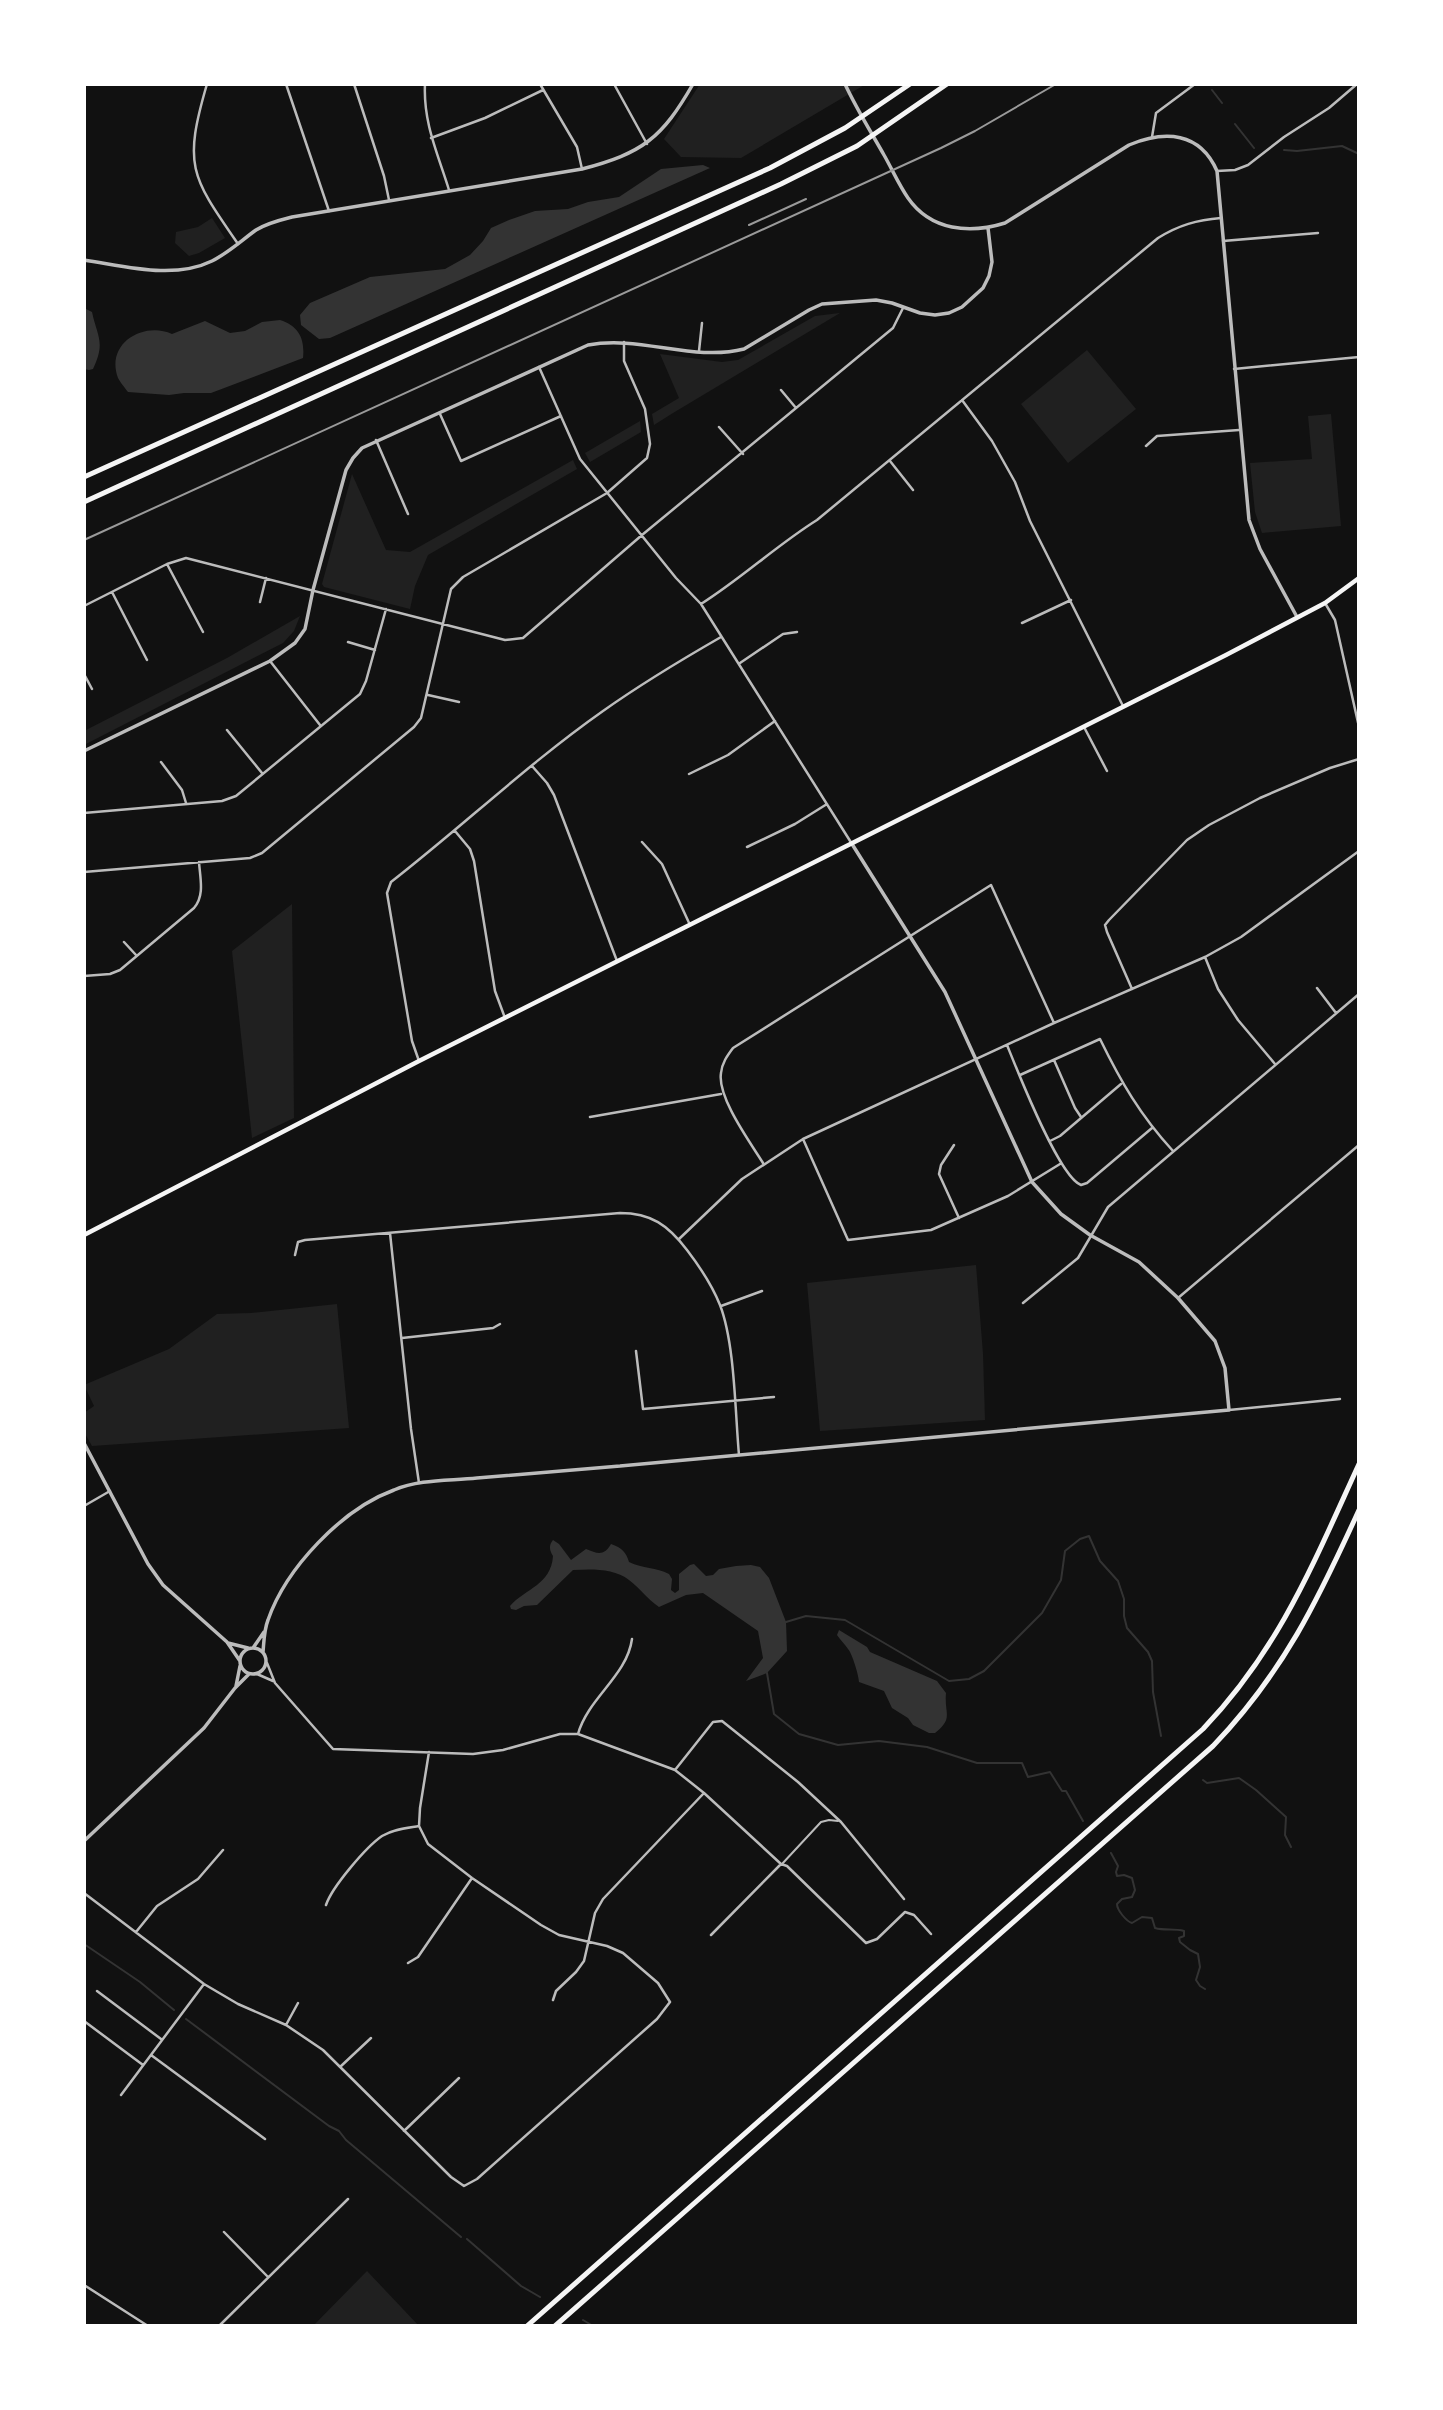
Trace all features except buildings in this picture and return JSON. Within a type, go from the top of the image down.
[{"type":"highway","points":[[84,477],[769,168],[845,128],[907,84]]},
{"type":"highway","points":[[84,502],[781,184],[857,146],[947,84]]},
{"type":"highway","points":[[527,2326],[1203,1729],[1252,1671],[1284,1622],[1303,1587],[1359,1464]]},
{"type":"highway","points":[[555,2326],[1213,1746],[1261,1691],[1293,1644],[1321,1594],[1359,1510]]},
{"type":"main road","points":[[84,1235],[419,1061],[1325,603],[1359,578]]},
{"type":"street","points":[[207,84],[193,135],[195,169],[206,198],[238,244]]},
{"type":"street","points":[[286,84],[329,211]]},
{"type":"street","points":[[354,84],[384,176],[389,200]]},
{"type":"street","points":[[425,84],[424,102],[431,138],[449,190]]},
{"type":"street","points":[[540,84],[576,147],[582,169]]},
{"type":"street","points":[[614,84],[648,144]]},
{"type":"street","points":[[84,260],[147,269],[194,267],[212,261],[258,229],[276,221],[582,169],[616,160],[648,144],[662,131],[693,84]]},
{"type":"street","points":[[845,84],[917,208],[926,217],[944,226],[961,229],[988,228],[1005,223],[1129,145],[1152,137],[1188,139],[1199,145],[1211,158],[1217,171],[1249,520],[1260,549],[1297,617]]},
{"type":"street","points":[[1152,137],[1156,113],[1195,84]]},
{"type":"street","points":[[1217,171],[1235,170],[1248,164],[1329,108],[1356,85],[1359,91]]},
{"type":"street","points":[[431,138],[485,118],[543,90]]},
{"type":"street","points":[[701,604],[817,520],[1158,238],[1195,220],[1221,218]]},
{"type":"street","points":[[84,751],[270,661],[295,643],[305,629],[346,470],[362,447],[588,345],[609,341],[733,352],[744,349],[822,304],[876,300],[935,315],[949,313],[974,299],[983,288],[992,262],[988,228]]},
{"type":"street","points":[[1223,241],[1318,233]]},
{"type":"street","points":[[84,606],[167,564],[186,558],[505,640],[523,638],[642,535],[893,328],[904,308]]},
{"type":"street","points":[[699,351],[702,323]]},
{"type":"street","points":[[84,872],[250,858],[262,853],[414,727],[421,718],[451,589],[463,577],[607,493],[647,458],[650,444],[645,409],[624,361],[624,342]]},
{"type":"street","points":[[1234,369],[1359,357]]},
{"type":"street","points":[[539,367],[580,459],[676,578],[701,604],[945,992],[1032,1182],[1061,1214],[1090,1235],[1139,1262],[1178,1298],[1215,1341],[1225,1368],[1229,1410]]},
{"type":"street","points":[[781,390],[796,408]]},
{"type":"street","points":[[962,400],[992,442],[1015,482],[1030,521],[1123,707]]},
{"type":"street","points":[[438,412],[461,461],[561,416]]},
{"type":"street","points":[[719,427],[743,454]]},
{"type":"street","points":[[1146,446],[1157,436],[1239,430]]},
{"type":"street","points":[[376,440],[408,514]]},
{"type":"street","points":[[890,461],[913,490]]},
{"type":"street","points":[[167,564],[203,632]]},
{"type":"street","points":[[260,601],[266,578]]},
{"type":"street","points":[[112,592],[147,660]]},
{"type":"street","points":[[1022,623],[1071,600]]},
{"type":"street","points":[[1325,603],[1335,620],[1359,727]]},
{"type":"street","points":[[84,813],[222,801],[236,796],[360,694],[386,609]]},
{"type":"street","points":[[738,664],[783,634],[797,632]]},
{"type":"street","points":[[419,1061],[412,1041],[387,893],[391,882],[532,765],[644,682],[721,636]]},
{"type":"street","points":[[348,642],[375,650]]},
{"type":"street","points":[[270,661],[320,725]]},
{"type":"street","points":[[84,674],[92,689]]},
{"type":"street","points":[[427,695],[459,702]]},
{"type":"street","points":[[689,774],[729,755],[775,721]]},
{"type":"street","points":[[1084,727],[1107,771]]},
{"type":"street","points":[[227,730],[262,773]]},
{"type":"street","points":[[1132,989],[1105,925],[1187,840],[1260,798],[1330,768],[1359,759]]},
{"type":"street","points":[[161,762],[182,790],[186,805]]},
{"type":"street","points":[[532,765],[554,795],[617,961]]},
{"type":"street","points":[[747,847],[794,824],[827,803]]},
{"type":"street","points":[[454,830],[470,849],[474,861],[495,991],[505,1018]]},
{"type":"street","points":[[642,842],[662,864],[690,925]]},
{"type":"street","points":[[679,1239],[742,1179],[803,1139],[1054,1023],[1205,957],[1241,937],[1359,851]]},
{"type":"street","points":[[84,976],[110,974],[120,970],[199,902],[199,863]]},
{"type":"street","points":[[763,1163],[723,1094],[720,1076],[725,1059],[733,1048],[991,885],[1054,1023]]},
{"type":"street","points":[[124,942],[136,956]]},
{"type":"street","points":[[1205,957],[1218,989],[1238,1020],[1275,1064]]},
{"type":"street","points":[[1317,988],[1336,1013]]},
{"type":"street","points":[[1023,1303],[1078,1258],[1108,1207],[1359,993]]},
{"type":"street","points":[[1020,1074],[1100,1039],[1121,1084],[1152,1128],[1173,1151]]},
{"type":"street","points":[[1006,1045],[1060,1164],[1075,1183],[1087,1183],[1152,1128]]},
{"type":"street","points":[[1054,1060],[1082,1118]]},
{"type":"street","points":[[1050,1141],[1060,1136],[1121,1084]]},
{"type":"street","points":[[590,1116],[723,1094]]},
{"type":"street","points":[[803,1139],[848,1240],[932,1230],[1008,1196],[1060,1164]]},
{"type":"street","points":[[954,1145],[941,1165],[939,1174],[959,1218]]},
{"type":"street","points":[[1178,1298],[1359,1145]]},
{"type":"street","points":[[295,1255],[298,1242],[304,1240],[620,1213],[638,1213],[653,1218],[679,1239],[699,1265],[721,1306],[728,1336],[739,1455]]},
{"type":"street","points":[[390,1233],[419,1483]]},
{"type":"street","points":[[721,1306],[762,1291]]},
{"type":"street","points":[[402,1338],[493,1328],[500,1324]]},
{"type":"street","points":[[636,1352],[643,1409],[774,1397]]},
{"type":"street","points":[[931,1934],[914,1914],[905,1912],[877,1939],[866,1943],[787,1866],[781,1864],[675,1770],[578,1734],[560,1734],[503,1750],[473,1754],[333,1749],[275,1683],[263,1652],[265,1630],[274,1605],[303,1562],[328,1533],[369,1500],[419,1483],[1340,1399]]},
{"type":"street","points":[[84,1443],[148,1564],[163,1585],[227,1642],[249,1674]]},
{"type":"street","points":[[84,1506],[110,1492]]},
{"type":"street","points":[[235,1688],[243,1653],[251,1648],[265,1630]]},
{"type":"street","points":[[578,1734],[585,1715],[630,1654],[632,1639]]},
{"type":"street","points":[[227,1642],[263,1652]]},
{"type":"street","points":[[257,1674],[264,1670],[267,1663]]},
{"type":"street","points":[[84,1841],[204,1728],[249,1674],[257,1674],[275,1683]]},
{"type":"street","points":[[675,1770],[713,1722],[722,1721],[798,1782],[841,1822],[904,1899]]},
{"type":"street","points":[[84,1893],[204,1984],[238,2004],[286,2025],[323,2050],[451,2177],[464,2186],[477,2179],[657,2020],[670,2002],[658,1983],[623,1953],[607,1946],[559,1935],[541,1925],[428,1844],[419,1826],[429,1752]]},
{"type":"street","points":[[553,2000],[556,1991],[584,1961],[595,1913],[603,1899],[704,1793]]},
{"type":"street","points":[[326,1905],[335,1886],[383,1835],[398,1829],[419,1826]]},
{"type":"street","points":[[136,1932],[157,1906],[198,1880],[223,1850]]},
{"type":"street","points":[[710,1935],[781,1864]]},
{"type":"street","points":[[408,1963],[418,1957],[472,1878]]},
{"type":"street","points":[[121,2095],[204,1984]]},
{"type":"street","points":[[97,1991],[163,2040]]},
{"type":"street","points":[[286,2025],[298,2003]]},
{"type":"street","points":[[84,2021],[143,2066]]},
{"type":"street","points":[[340,2067],[371,2038]]},
{"type":"street","points":[[151,2055],[265,2139]]},
{"type":"street","points":[[404,2131],[459,2078]]},
{"type":"street","points":[[219,2326],[348,2199]]},
{"type":"street","points":[[224,2232],[268,2277]]},
{"type":"street","points":[[84,2285],[148,2326]]},
{"type":"lane","points":[[781,1864],[821,1822],[841,1822]]},
{"type":"shaded area","points":[[700,84],[866,84],[741,158],[681,157],[664,139]]},
{"type":"shaded area","points":[[703,165],[710,168],[330,338],[319,339],[301,325],[300,315],[310,303],[370,277],[445,269],[470,255],[491,228],[509,220],[535,211],[568,209],[588,202],[619,197],[661,169]]},
{"type":"shaded area","points":[[212,218],[225,238],[189,256],[175,243],[176,232],[198,227]]},
{"type":"shaded area","points":[[84,308],[92,312],[100,345],[97,360],[93,369],[89,370],[84,369]]},
{"type":"shaded area","points":[[840,313],[654,425],[652,414],[679,398],[660,354],[722,362],[738,360],[815,316]]},
{"type":"shaded area","points":[[280,320],[292,326],[299,334],[303,345],[303,358],[211,393],[169,395],[128,392],[118,378],[115,366],[117,355],[122,345],[139,333],[150,330],[172,334],[205,321],[230,333],[245,331],[262,322]]},
{"type":"shaded area","points":[[1087,350],[1136,409],[1068,463],[1021,404]]},
{"type":"shaded area","points":[[1331,414],[1341,526],[1262,533],[1255,512],[1250,463],[1312,459],[1308,416]]},
{"type":"shaded area","points":[[640,421],[641,432],[590,462],[585,453]]},
{"type":"shaded area","points":[[573,460],[577,469],[428,555],[415,586],[410,609],[324,587],[322,584],[352,474],[386,550],[410,552]]},
{"type":"shaded area","points":[[300,616],[294,631],[283,643],[84,745],[84,731],[227,658]]},
{"type":"shaded area","points":[[292,904],[294,1118],[252,1138],[232,951]]},
{"type":"shaded area","points":[[976,1265],[985,1420],[820,1431],[807,1283]]},
{"type":"shaded area","points":[[337,1304],[349,1428],[92,1446],[84,1432],[84,1413],[94,1406],[84,1385],[169,1349],[217,1314]]},
{"type":"shaded area","points":[[553,1540],[571,1560],[586,1549],[600,1553],[606,1551],[611,1544],[623,1551],[629,1562],[669,1574],[672,1579],[671,1590],[675,1593],[679,1590],[679,1574],[690,1565],[694,1564],[706,1576],[713,1575],[719,1569],[736,1566],[760,1567],[769,1578],[786,1622],[787,1651],[767,1673],[746,1681],[763,1658],[758,1631],[703,1593],[686,1595],[659,1607],[623,1576],[602,1570],[573,1570],[537,1605],[511,1609],[510,1606],[516,1600],[548,1574],[553,1556],[550,1544]]},
{"type":"shaded area","points":[[839,1630],[867,1647],[870,1652],[937,1681],[946,1693],[947,1715],[941,1728],[935,1733],[929,1733],[913,1725],[908,1718],[892,1708],[884,1691],[859,1682],[851,1655],[837,1635]]},
{"type":"shaded area","points":[[367,2271],[419,2326],[313,2326]]},
{"type":"waterway","points":[[1212,90],[1222,103]]},
{"type":"waterway","points":[[1235,124],[1254,148]]},
{"type":"waterway","points":[[1284,150],[1342,146],[1359,154]]},
{"type":"waterway","points":[[786,1622],[806,1616],[845,1620],[949,1681],[969,1679],[984,1671],[1042,1613],[1061,1580],[1065,1551],[1080,1539],[1089,1536],[1100,1561],[1118,1581],[1124,1599],[1127,1628],[1148,1652],[1152,1661],[1153,1692],[1161,1736]]},
{"type":"waterway","points":[[767,1673],[774,1714],[799,1734],[838,1745],[879,1741],[927,1747],[977,1763],[1022,1763],[1028,1777],[1050,1772],[1062,1791],[1066,1791],[1083,1821]]},
{"type":"waterway","points":[[1203,1780],[1207,1783],[1239,1778],[1256,1790],[1286,1817],[1285,1835],[1291,1847]]},
{"type":"waterway","points":[[1111,1853],[1118,1866],[1117,1876],[1132,1878],[1135,1890],[1132,1897],[1122,1899],[1117,1904],[1120,1912],[1132,1923],[1142,1917],[1152,1918],[1155,1928],[1184,1931],[1184,1936],[1179,1938],[1180,1942],[1198,1954],[1200,1967],[1196,1980],[1205,1989]]},
{"type":"waterway","points":[[84,1944],[140,1982],[174,2010]]},
{"type":"waterway","points":[[186,2019],[339,2131],[346,2140],[461,2237]]},
{"type":"waterway","points":[[467,2239],[521,2286],[540,2297]]},
{"type":"waterway","points":[[583,2320],[593,2326]]},
{"type":"railway","points":[[84,540],[941,148],[1056,84]]},
{"type":"railway","points":[[749,225],[806,199]]}]
